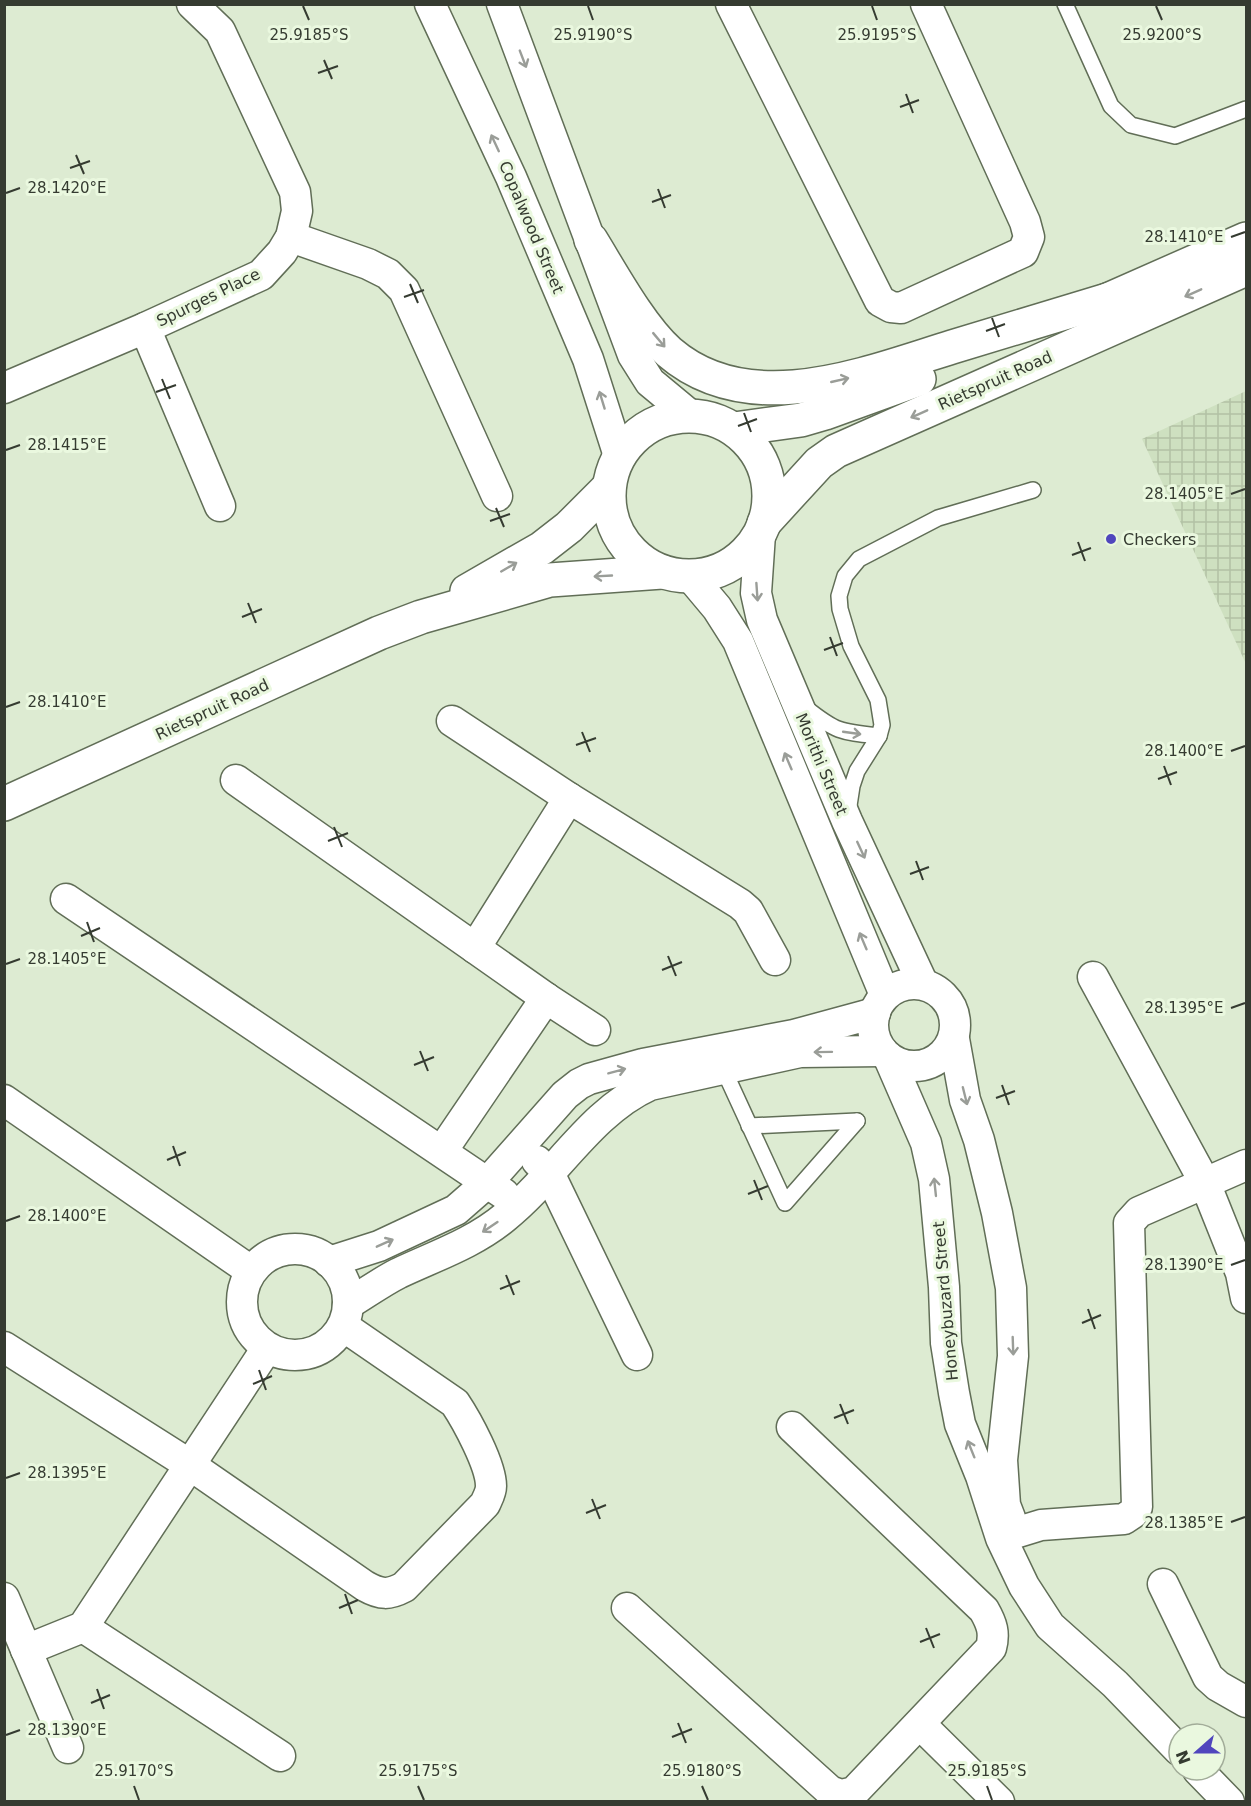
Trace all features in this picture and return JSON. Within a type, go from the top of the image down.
[{"type":"street","name":"Spurges Place","points":[[4,388],[146,328],[261,275],[282,252],[291,237],[297,211],[295,192],[220,31],[192,4]]},
{"type":"street","points":[[502,4],[633,355],[650,382],[691,416]]},
{"type":"street","points":[[731,4],[880,301],[891,307],[901,308],[1023,252],[1029,237],[1025,222],[926,4]]},
{"type":"street","name":"Copalwood Street","points":[[432,5],[511,177],[588,359],[619,456]]},
{"type":"street","points":[[291,237],[368,264],[388,274],[404,290],[496,496]]},
{"type":"street","name":"Rietspruit Road","points":[[734,429],[801,420],[825,413],[974,359],[1246,239]]},
{"type":"street","points":[[591,240],[641,318],[669,351],[698,372],[732,384],[771,388],[810,386],[853,377],[1114,298]]},
{"type":"street","name":"Rietspruit Road","points":[[762,529],[819,463],[836,451],[1246,269]]},
{"type":"street","points":[[146,328],[220,506]]},
{"type":"street","points":[[691,416],[713,419],[734,429],[758,455],[769,488],[762,529],[742,556],[719,571],[676,575],[638,559],[620,539],[610,514],[609,487],[619,456],[637,434],[662,420],[691,416]]},
{"type":"street","name":"Rietspruit Road","points":[[421,617],[542,548],[570,527],[609,487]]},
{"type":"street","name":"Morithi Street","points":[[762,529],[756,593],[762,620],[793,698],[847,821],[923,984]]},
{"type":"street","name":"Rietspruit Road","points":[[4,804],[379,633],[421,617],[550,580],[676,575]]},
{"type":"street","name":"Morithi Street","points":[[676,575],[717,608],[738,641],[880,1004],[874,1033],[886,1055]]},
{"type":"street","points":[[452,721],[569,798],[740,904],[748,911],[776,960]]},
{"type":"street","points":[[236,780],[595,1030]]},
{"type":"street","points":[[475,948],[569,798]]},
{"type":"street","points":[[66,899],[488,1182],[518,1205]]},
{"type":"street","points":[[1093,977],[1205,1183],[1240,1273],[1246,1298]]},
{"type":"street","points":[[329,1262],[379,1246],[456,1210],[488,1182],[565,1095],[579,1084],[643,1064],[720,1060],[800,1052],[886,1055],[901,1065],[914,1067],[926,1065],[938,1059],[954,1039],[956,1025],[954,1012],[947,999],[937,990],[923,984],[910,983],[897,987],[880,1004],[720,1060],[633,1092],[592,1128],[504,1218],[475,1238],[396,1275],[345,1315],[329,1343],[310,1353],[288,1355],[267,1348],[251,1333],[242,1313],[242,1291],[251,1271],[268,1256],[288,1249],[310,1251],[329,1262],[340,1274],[346,1289],[345,1315]]},
{"type":"street","points":[[441,1151],[546,998]]},
{"type":"street","name":"Honeybuzard Street","points":[[954,1039],[965,1100],[979,1140],[997,1212],[1011,1288],[1013,1356],[1002,1460],[1005,1504],[1035,1580],[1058,1614],[1114,1684]]},
{"type":"street","name":"Honeybuzard Street","points":[[886,1055],[926,1143],[934,1179],[944,1287],[946,1343],[954,1393],[960,1424],[981,1476],[1001,1538],[1024,1586],[1050,1626],[1114,1684],[1167,1738]]},
{"type":"street","points":[[4,1100],[251,1271]]},
{"type":"street","points":[[520,1146],[549,1173],[637,1355]]},
{"type":"street","points":[[1015,1533],[1041,1526],[1124,1519],[1137,1507],[1129,1223],[1139,1212],[1246,1165]]},
{"type":"street","points":[[4,1347],[190,1465],[365,1586],[378,1594],[392,1594],[404,1587],[485,1504],[491,1490],[490,1475],[465,1418],[455,1403],[345,1315]]},
{"type":"street","points":[[26,1650],[83,1627],[267,1348]]},
{"type":"street","points":[[627,1608],[830,1791],[841,1795],[854,1792],[991,1648],[994,1636],[984,1610],[792,1427]]},
{"type":"street","points":[[1163,1584],[1208,1677],[1218,1686],[1246,1702]]},
{"type":"street","points":[[4,1598],[68,1748]]},
{"type":"street","points":[[83,1627],[280,1756]]},
{"type":"street","points":[[920,1724],[999,1802]]},
{"type":"street","points":[[1210,1782],[1229,1802]]},
{"type":"lane","points":[[1065,4],[1111,106],[1131,125],[1175,136],[1246,110]]},
{"type":"lane","points":[[847,821],[854,778],[879,736],[882,725],[878,700],[851,646],[840,609],[839,596],[845,576],[859,559],[938,518],[1033,490]]},
{"type":"lane","points":[[793,698],[834,728],[844,732],[879,736]]},
{"type":"lane","points":[[720,1060],[749,1126],[785,1203],[858,1121],[749,1126]]},
{"type":"shaded area","points":[[1246,391],[1246,664],[1142,439]]},
{"type":"place","name":"Checkers","points":[[1111,539]]}]
